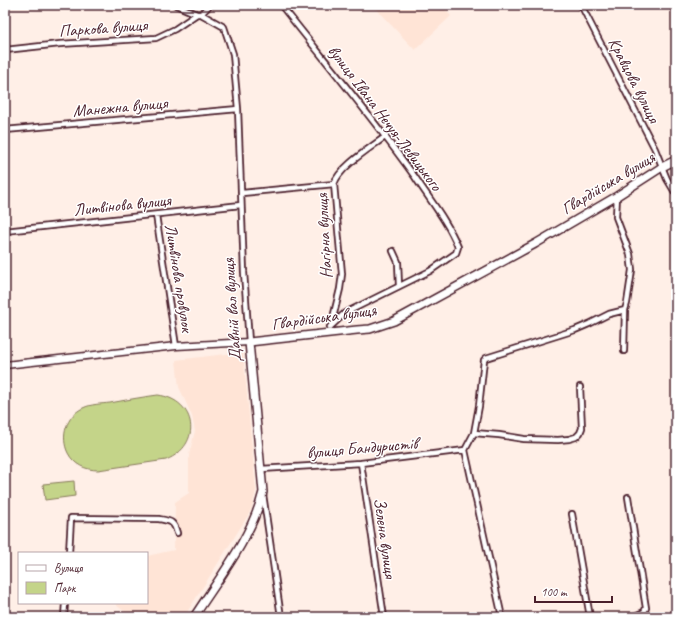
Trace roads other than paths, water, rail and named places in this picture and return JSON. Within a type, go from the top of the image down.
[{"type":"main road","name":"Гвардійська вулиця","points":[[249,342],[330,330],[370,328],[382,326],[406,316],[535,244],[676,160]]},
{"type":"main road","name":"Давній вал вулиця","points":[[249,342],[263,492]]},
{"type":"main road","points":[[194,617],[252,526],[263,492]]},
{"type":"street","name":"Давній вал вулиця","points":[[176,5],[199,14],[224,27],[233,54],[238,109],[242,193],[241,205],[249,342]]},
{"type":"street","name":"Паркова вулиця","points":[[5,50],[60,44],[156,38],[199,14],[210,5]]},
{"type":"street","name":"вулиця Івана Нечуя-Левицького","points":[[281,5],[386,136],[450,230],[458,247],[456,253],[430,270],[399,286]]},
{"type":"street","name":"Кравцова вулиця","points":[[581,5],[655,149],[662,167],[676,194]]},
{"type":"street","name":"Манежна вулиця","points":[[5,130],[238,109]]},
{"type":"street","name":"Нагірна вулиця","points":[[330,330],[342,274],[334,184],[342,169],[386,136]]},
{"type":"street","points":[[242,193],[334,184]]},
{"type":"street","points":[[617,196],[616,217],[630,254],[632,270],[629,297],[625,310],[624,351]]},
{"type":"street","name":"Литвінова вулиця","points":[[5,231],[241,205]]},
{"type":"street","name":"Литвінова провулок","points":[[156,215],[176,346]]},
{"type":"street","points":[[330,330],[345,313],[399,286],[398,262],[393,251]]},
{"type":"street","points":[[502,617],[465,450],[474,433],[479,406],[484,360],[486,358],[575,330],[609,314],[625,310]]},
{"type":"street","name":"Гвардійська вулиця","points":[[5,365],[176,346],[249,342]]},
{"type":"street","points":[[474,433],[524,439],[558,440],[576,437],[582,428],[580,387]]},
{"type":"street","name":"вулиця Бандуристів","points":[[261,469],[361,463],[465,450]]},
{"type":"street","name":"Зелена вулиця","points":[[361,463],[384,617]]},
{"type":"street","name":"Давній вал вулиця","points":[[263,492],[281,617]]},
{"type":"street","points":[[628,497],[646,608],[644,612],[633,617]]},
{"type":"street","points":[[572,514],[590,617]]},
{"type":"street","points":[[68,552],[71,518],[159,519],[172,522],[175,526],[176,533]]},
{"type":"street","points":[[64,617],[65,604]]}]
